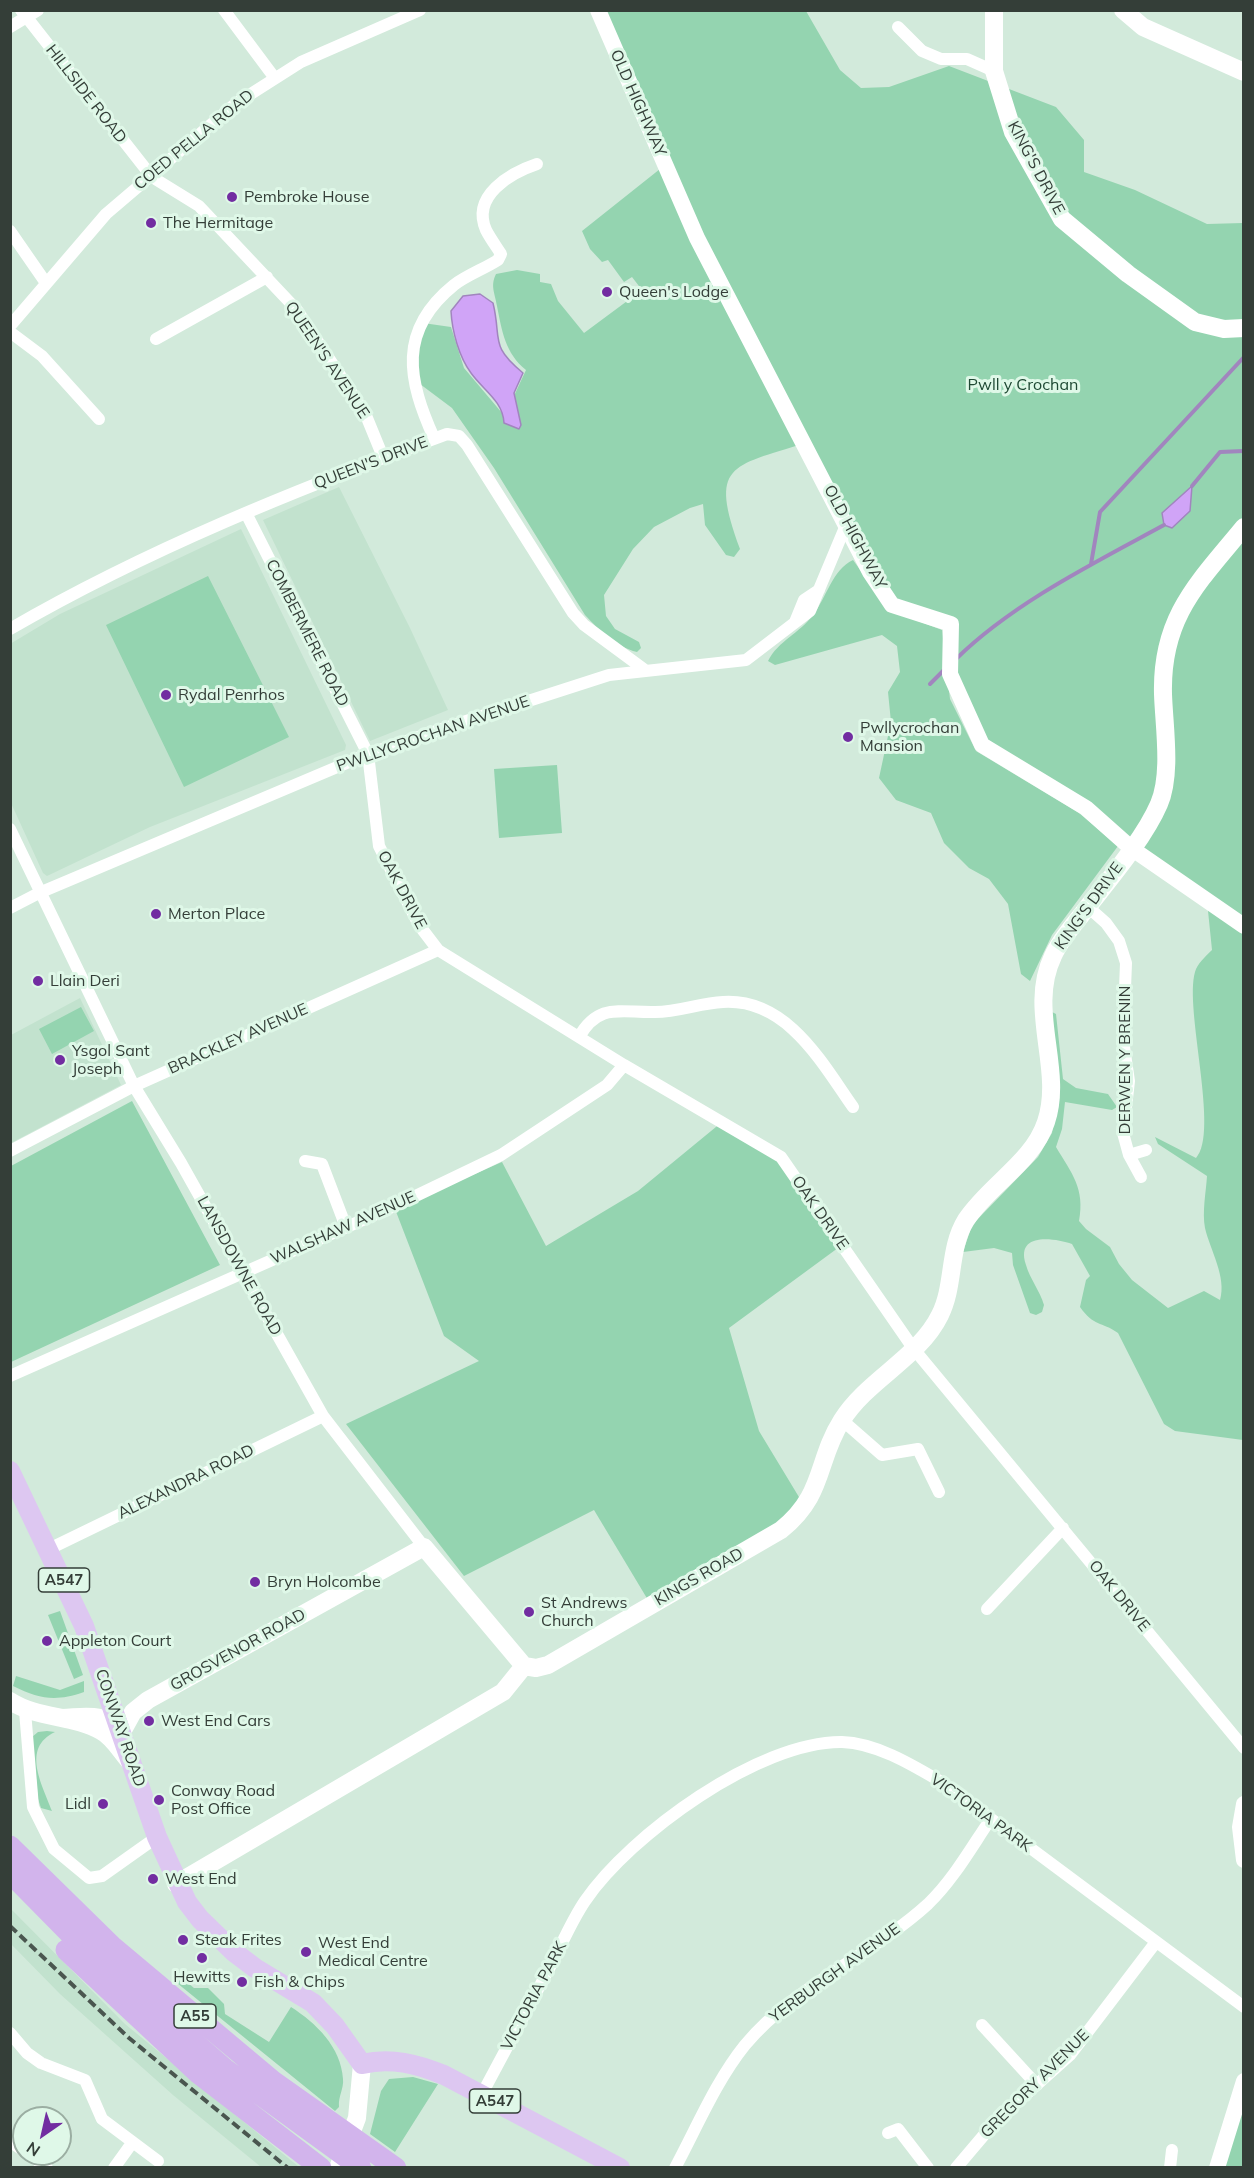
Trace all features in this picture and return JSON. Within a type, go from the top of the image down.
[{"type":"highway","name":"A55","points":[[10,1846],[112,1947],[264,2074],[396,2168]]},
{"type":"highway","name":"A55","points":[[10,1873],[75,1939],[225,2069],[361,2168]]},
{"type":"highway","points":[[10,1890],[59,1943],[199,2074],[321,2168]]},
{"type":"main road","name":"KING'S DRIVE","points":[[994,10],[994,71],[1013,132],[1062,219],[1128,274],[1195,322],[1224,329],[1244,328]]},
{"type":"main road","points":[[1123,10],[1143,27],[1244,72]]},
{"type":"main road","name":"KING'S DRIVE","points":[[913,1348],[929,1332],[945,1305],[953,1256],[965,1222],[996,1184],[1028,1154],[1045,1125],[1050,1109],[1044,988],[1054,954],[1131,848],[1160,802],[1167,750],[1163,692],[1166,644],[1189,595],[1244,527]]},
{"type":"main road","name":"KINGS ROAD","points":[[524,1666],[536,1668],[549,1665],[781,1530],[794,1519],[816,1488],[842,1420],[871,1385],[913,1348]]},
{"type":"main road","name":"CONWAY ROAD","points":[[10,1471],[84,1626],[157,1837],[176,1884],[200,1919],[216,1936],[255,1968],[313,2003],[336,2026],[362,2064]]},
{"type":"main road","name":"LANSDOWNE ROAD","points":[[424,1547],[524,1666]]},
{"type":"main road","name":"GROSVENOR ROAD","points":[[122,1732],[133,1712],[147,1700],[424,1547]]},
{"type":"main road","points":[[176,1884],[503,1692],[524,1666]]},
{"type":"main road","points":[[108,1694],[133,1703],[147,1700]]},
{"type":"main road","points":[[18,1706],[102,1731],[133,1767]]},
{"type":"main road","points":[[62,1718],[101,1717],[112,1721],[122,1732]]},
{"type":"main road","name":"A547","points":[[362,2064],[376,2061],[415,2064],[444,2074],[620,2168]]},
{"type":"main road","points":[[338,2168],[357,2118],[362,2064]]},
{"type":"street","points":[[10,27],[24,15],[38,10]]},
{"type":"street","points":[[224,10],[274,77]]},
{"type":"street","name":"OLD HIGHWAY","points":[[598,10],[697,238],[870,572],[892,605],[951,624],[950,674],[982,746],[1086,808],[1131,848],[1244,926]]},
{"type":"street","name":"COED PELLA ROAD","points":[[10,326],[106,214],[235,104],[274,77],[301,62],[419,11]]},
{"type":"street","name":"HILLSIDE ROAD","points":[[24,15],[152,177]]},
{"type":"street","points":[[898,27],[922,51],[941,59],[967,59],[994,71]]},
{"type":"street","points":[[434,438],[412,378],[414,344],[426,316],[454,285],[498,260],[501,254],[486,229],[482,212],[488,194],[505,179],[537,164]]},
{"type":"street","name":"QUEEN'S AVENUE","points":[[152,177],[199,206],[297,310],[365,413],[383,457]]},
{"type":"street","points":[[10,231],[46,283]]},
{"type":"street","points":[[156,339],[267,277]]},
{"type":"street","points":[[10,332],[42,356],[99,419]]},
{"type":"street","name":"QUEEN'S DRIVE","points":[[10,629],[56,602],[246,513],[383,457],[447,434],[459,436],[467,445],[573,613],[584,625],[645,670]]},
{"type":"street","name":"COMBERMERE ROAD","points":[[246,513],[368,754]]},
{"type":"street","name":"PWLLYCROCHAN AVENUE","points":[[10,908],[39,893],[368,754],[609,675],[746,660],[795,623],[804,600],[819,590],[846,525]]},
{"type":"street","name":"OAK DRIVE","points":[[368,754],[379,846],[419,925],[438,950],[624,1065],[781,1157],[913,1348],[1244,1748]]},
{"type":"street","name":"LANSDOWNE ROAD","points":[[10,829],[134,1086],[181,1163],[323,1416],[424,1547]]},
{"type":"street","name":"DERWEN Y BRENIN","points":[[1088,907],[1106,923],[1119,941],[1126,963],[1122,1040],[1129,1082],[1127,1113],[1123,1124],[1129,1155],[1141,1178]]},
{"type":"street","name":"BRACKLEY AVENUE","points":[[10,1151],[134,1086],[438,950]]},
{"type":"street","points":[[579,1037],[594,1017],[607,1011],[674,1012],[724,1001],[744,1005],[778,1018],[805,1039],[853,1107]]},
{"type":"street","name":"WALSHAW AVENUE","points":[[10,1376],[346,1227],[501,1155],[607,1085],[624,1065]]},
{"type":"street","name":"DERWEN Y BRENIN","points":[[1129,1155],[1146,1150]]},
{"type":"street","points":[[305,1161],[322,1164],[346,1227]]},
{"type":"street","name":"ALEXANDRA ROAD","points":[[49,1549],[323,1416]]},
{"type":"street","points":[[842,1420],[882,1455],[918,1449],[939,1492]]},
{"type":"street","points":[[987,1609],[1063,1528]]},
{"type":"street","points":[[18,1706],[33,1807],[54,1849],[89,1878],[102,1876],[157,1837]]},
{"type":"street","name":"VICTORIA PARK","points":[[482,2094],[584,1902],[606,1873],[669,1816],[738,1775],[782,1754],[822,1744],[844,1742],[901,1760],[943,1782],[990,1820],[1244,2007]]},
{"type":"street","points":[[1244,1804],[1240,1827],[1244,1860]]},
{"type":"street","name":"YERBURGH AVENUE","points":[[675,2168],[728,2069],[745,2045],[787,2004],[899,1927],[929,1903],[947,1882],[990,1820]]},
{"type":"street","name":"GREGORY AVENUE","points":[[956,2168],[995,2122],[1070,2055],[1156,1942]]},
{"type":"street","points":[[982,2025],[1037,2085]]},
{"type":"street","points":[[10,2033],[27,2053],[41,2063],[85,2080],[102,2119],[158,2161]]},
{"type":"street","points":[[1216,2168],[1244,2081]]},
{"type":"street","points":[[888,2133],[898,2128],[928,2168]]},
{"type":"street","points":[[114,2168],[132,2143]]},
{"type":"street","points":[[1170,2168],[1172,2150]]},
{"type":"shaded area","points":[[480,294],[493,303],[501,348],[523,373],[514,393],[521,425],[519,429],[504,423],[500,408],[471,373],[457,343],[451,311],[463,296]]},
{"type":"shaded area","points":[[1192,486],[1190,511],[1172,528],[1164,525],[1162,513]]},
{"type":"shaded area","points":[[339,487],[410,628],[448,710],[370,741],[263,520]]},
{"type":"shaded area","name":"Rydal Penrhos","points":[[241,529],[346,745],[345,750],[150,827],[47,876],[43,873],[11,803],[10,644],[60,614]]},
{"type":"shaded area","name":"Ysgol Sant Joseph","points":[[80,998],[121,1085],[11,1143],[11,1035]]},
{"type":"shaded area","points":[[10,1908],[125,2024],[299,2167],[261,2167],[173,2095],[60,1994],[11,1944]]},
{"type":"green space","name":"Pwll y Crochan","points":[[598,11],[806,11],[840,70],[861,88],[889,87],[949,66],[1056,107],[1084,140],[1084,172],[1135,190],[1207,224],[1243,223],[1243,1440],[1175,1431],[1164,1424],[1118,1333],[1089,1318],[1080,1307],[1086,1280],[1090,1276],[1072,1244],[1047,1239],[1031,1242],[1026,1247],[1024,1254],[1026,1265],[1044,1305],[1042,1312],[1036,1315],[1030,1313],[1013,1265],[1012,1253],[994,1248],[963,1252],[972,1225],[1038,1157],[1052,1133],[1056,1107],[1052,1012],[1056,1014],[1063,1079],[1076,1088],[1108,1094],[1117,1107],[1112,1110],[1065,1102],[1062,1129],[1056,1147],[1079,1190],[1079,1221],[1110,1247],[1119,1264],[1132,1280],[1168,1308],[1204,1291],[1220,1300],[1222,1291],[1220,1273],[1204,1222],[1207,1176],[1158,1144],[1155,1137],[1196,1158],[1202,1144],[1203,1098],[1193,990],[1196,969],[1212,950],[1207,901],[982,745],[950,674],[951,624],[892,605],[805,443],[759,458],[743,465],[733,473],[727,484],[727,500],[740,549],[734,557],[726,555],[705,525],[703,504],[690,508],[654,527],[633,549],[604,595],[606,616],[615,629],[639,642],[641,648],[637,652],[615,642],[585,615],[494,468],[452,408],[412,378],[423,323],[451,327],[464,368],[513,426],[513,398],[526,370],[513,356],[503,333],[493,290],[496,274],[517,270],[540,274],[540,282],[551,284],[558,301],[584,333],[642,290],[632,277],[624,282],[608,260],[602,262],[590,249],[582,231],[665,165]]},
{"type":"green space","points":[[853,560],[889,610],[942,630],[950,699],[976,751],[1079,813],[1118,846],[1052,935],[1030,981],[1021,974],[1008,904],[989,879],[969,868],[944,843],[931,813],[896,800],[879,778],[891,722],[888,692],[900,672],[897,646],[882,635],[775,665],[768,661],[777,648],[808,621],[840,570]]},
{"type":"green space","points":[[208,576],[289,737],[184,787],[106,625]]},
{"type":"green space","points":[[557,765],[562,833],[499,838],[494,769]]},
{"type":"green space","points":[[81,1007],[94,1031],[52,1054],[39,1029]]},
{"type":"green space","points":[[132,1101],[220,1265],[11,1362],[11,1166]]},
{"type":"green space","points":[[722,1122],[781,1157],[842,1245],[729,1328],[759,1431],[805,1507],[651,1605],[594,1510],[464,1576],[346,1424],[479,1361],[444,1336],[395,1209],[502,1162],[546,1246],[638,1191]]},
{"type":"green space","points":[[60,1611],[83,1675],[74,1679],[48,1615]]},
{"type":"green space","points":[[16,1676],[60,1690],[84,1681],[84,1692],[56,1698],[31,1694],[13,1686]]},
{"type":"green space","points":[[38,1732],[55,1732],[45,1739],[36,1757],[40,1778],[52,1811],[41,1808],[38,1799],[32,1737]]},
{"type":"green space","points":[[182,1978],[194,1988],[208,1988],[224,2004],[225,2014],[269,2042],[291,2007],[309,2020],[326,2037],[338,2056],[343,2079],[339,2107],[335,2111],[177,1983]]},
{"type":"green space","points":[[413,2077],[438,2084],[395,2152],[370,2134],[381,2091],[389,2079]]},
{"type":"green space","points":[[1243,2095],[1243,2167],[1221,2167]]},
{"type":"waterway","points":[[1091,564],[1100,512],[1244,357]]},
{"type":"waterway","points":[[1192,486],[1220,452],[1244,451]]},
{"type":"waterway","points":[[956,659],[978,639],[1028,602],[1082,569],[1164,525]]},
{"type":"waterway","points":[[930,684],[944,670]]},
{"type":"railway","points":[[10,1926],[129,2038],[288,2168]]},
{"type":"place","name":"Pembroke House","points":[[232,197]]},
{"type":"place","name":"The Hermitage","points":[[151,223]]},
{"type":"place","name":"Queen's Lodge","points":[[607,292]]},
{"type":"place","name":"Rydal Penrhos","points":[[166,695]]},
{"type":"place","name":"Pwllycrochan Mansion","points":[[848,737]]},
{"type":"place","name":"Merton Place","points":[[156,914]]},
{"type":"place","name":"Llain Deri","points":[[38,981]]},
{"type":"place","name":"Ysgol Sant Joseph","points":[[60,1060]]},
{"type":"place","name":"Bryn Holcombe","points":[[255,1582]]},
{"type":"place","name":"St Andrews Church","points":[[529,1612]]},
{"type":"place","name":"Appleton Court","points":[[47,1641]]},
{"type":"place","name":"West End Cars","points":[[149,1721]]},
{"type":"place","name":"Conway Road Post Office","points":[[159,1800]]},
{"type":"place","name":"Lidl","points":[[103,1804]]},
{"type":"place","name":"West End","points":[[153,1879]]},
{"type":"place","name":"Steak Frites","points":[[183,1940]]},
{"type":"place","name":"West End Medical Centre","points":[[306,1952]]},
{"type":"place","name":"Hewitts","points":[[202,1958]]},
{"type":"place","name":"Fish & Chips","points":[[242,1982]]}]
